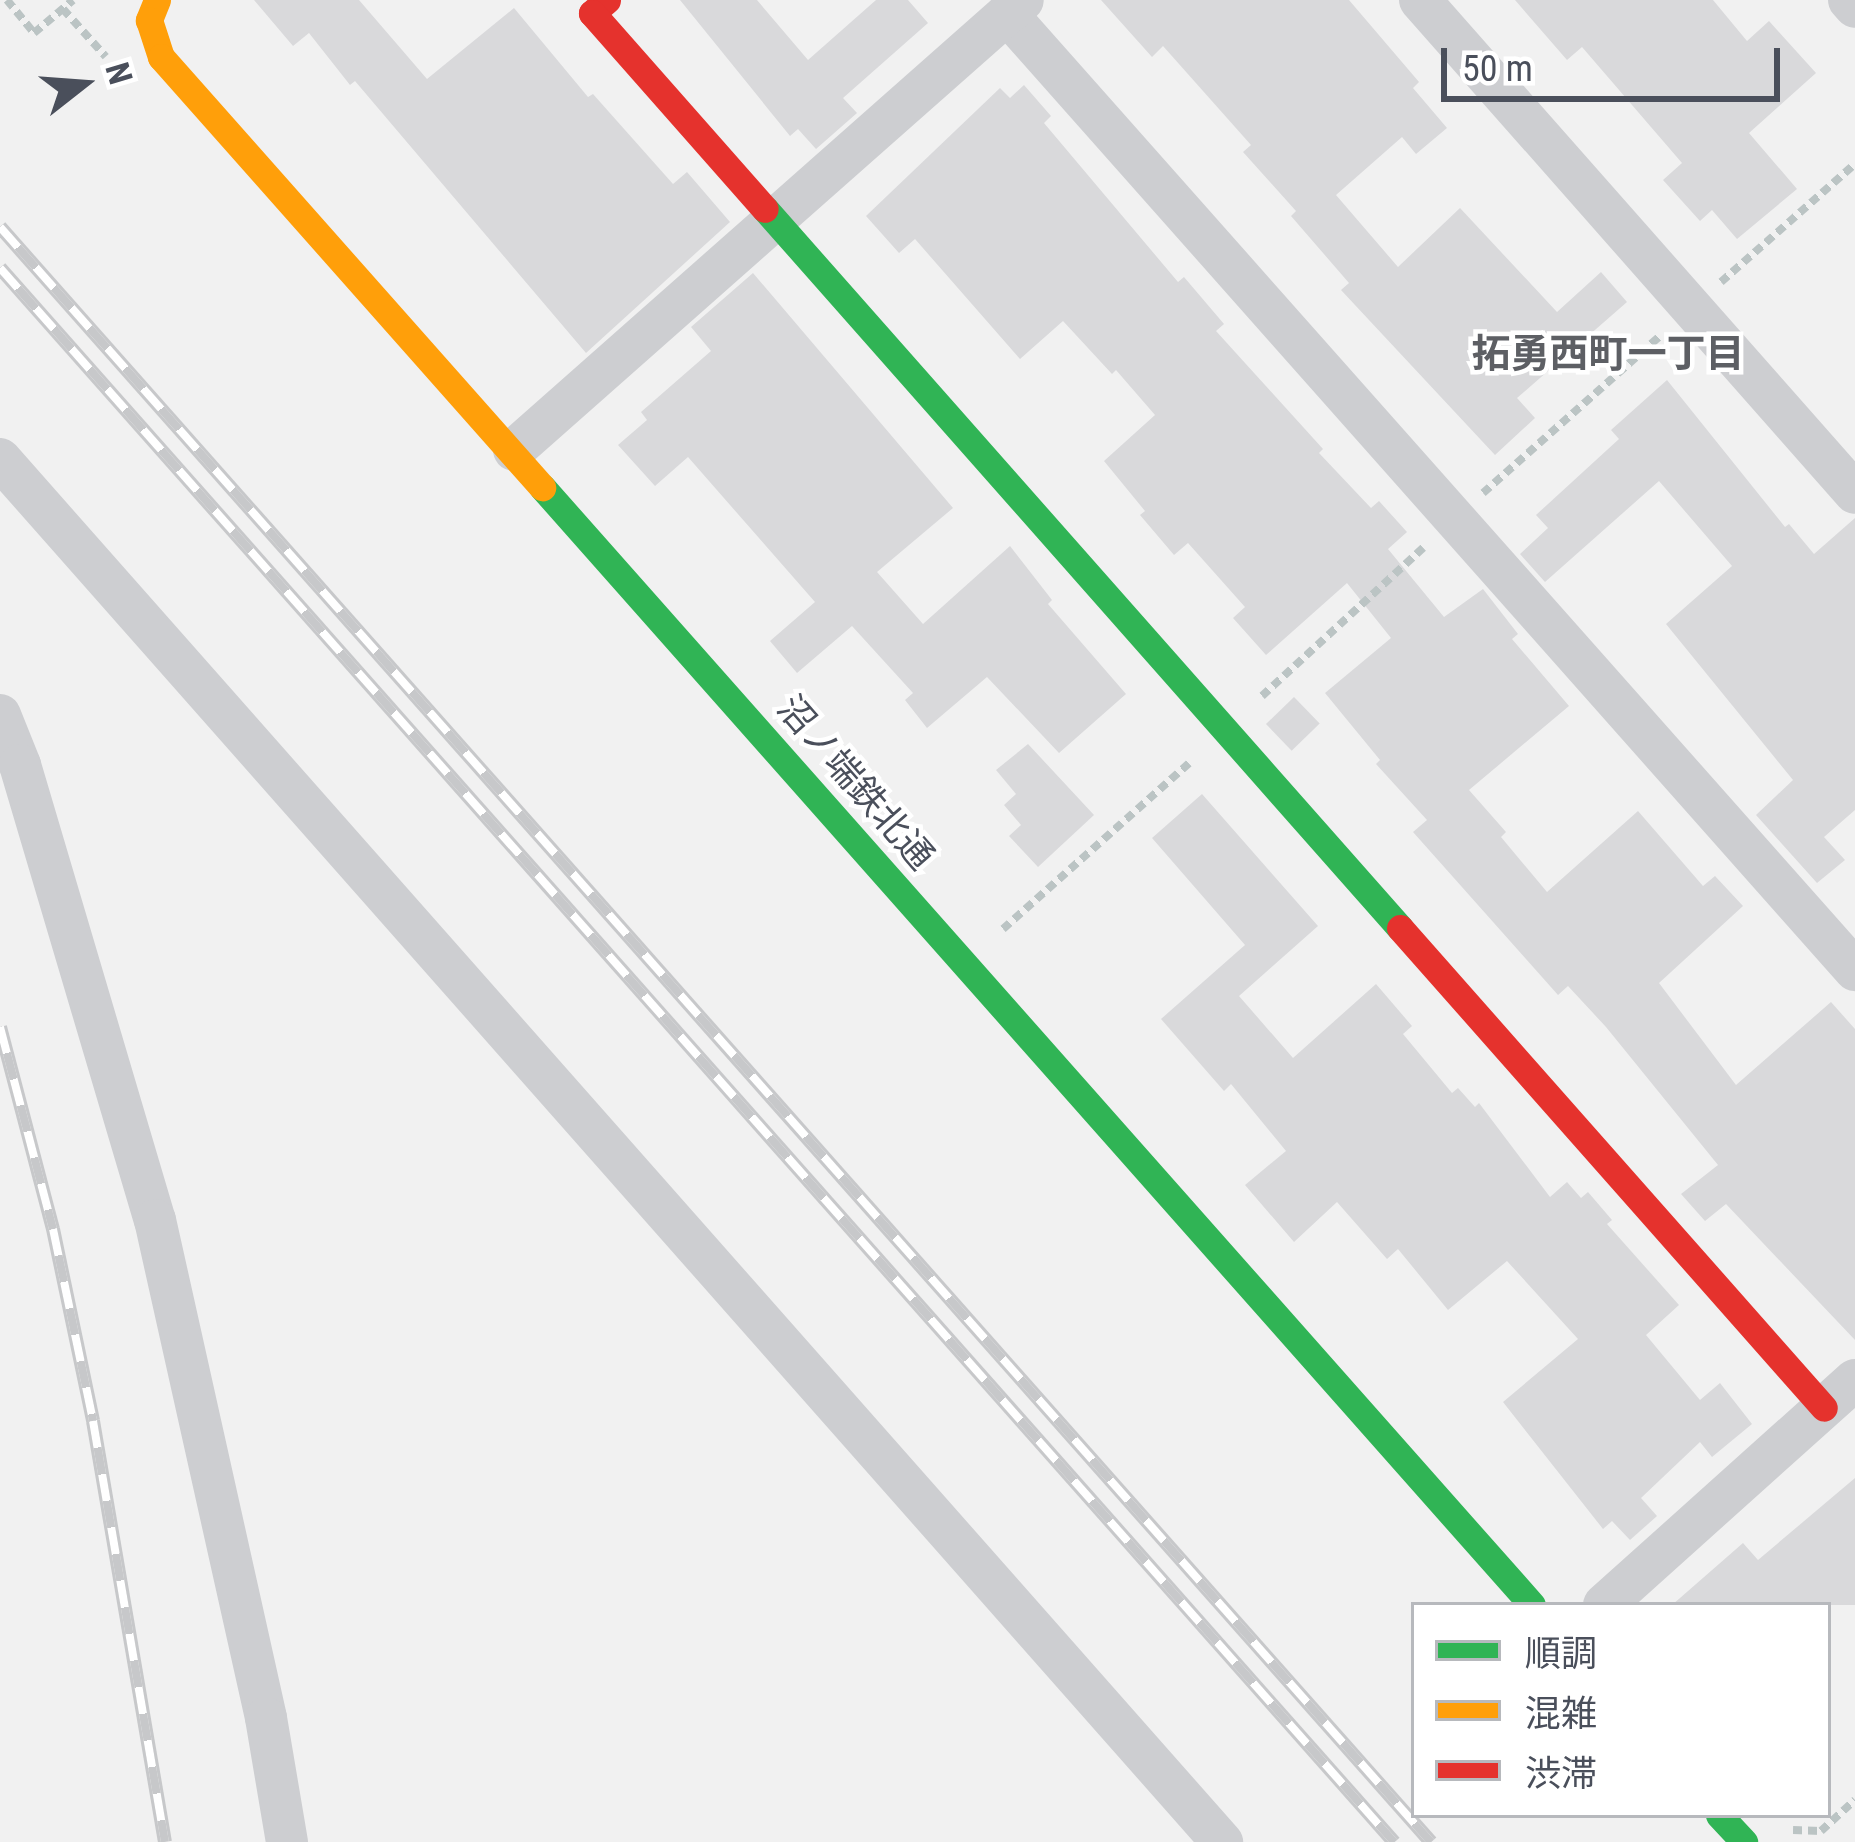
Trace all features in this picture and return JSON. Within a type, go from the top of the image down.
[{"type":"street","name":"沼ノ端鉄北通","points":[[157,0],[149,20],[161,57],[514,450],[1529,1602]]},
{"type":"street","points":[[607,0],[592,13],[1839,1394],[1607,1602]]},
{"type":"street","points":[[1420,0],[1855,493]]},
{"type":"street","points":[[1849,0],[1855,7]]},
{"type":"street","points":[[514,450],[1015,7],[1855,970]]},
{"type":"street","points":[[0,459],[1222,1842]]},
{"type":"street","points":[[0,716],[20,765],[155,1220],[266,1718],[287,1842]]},
{"type":"street","points":[[1722,1818],[1744,1842]]},
{"type":"path","points":[[7,0],[34,33],[73,0]]},
{"type":"path","points":[[1788,1825],[1796,1834],[1821,1831],[1855,1800]]},
{"type":"path","points":[[1821,1831],[1832,1842]]},
{"type":"building","points":[[254,0],[359,0],[427,79],[514,8],[588,97],[593,94],[673,184],[687,172],[730,222],[586,353],[355,81],[350,85],[309,33],[293,46]]},
{"type":"building","points":[[680,0],[757,0],[808,60],[876,0],[908,0],[928,23],[843,98],[857,113],[816,149],[798,129],[790,136]]},
{"type":"building","points":[[1101,0],[1349,0],[1419,82],[1413,88],[1447,128],[1416,154],[1402,137],[1336,195],[1398,267],[1460,208],[1557,312],[1601,272],[1627,302],[1517,398],[1535,418],[1495,455],[1341,290],[1349,283],[1291,216],[1296,211],[1243,152],[1251,145],[1163,46],[1152,57]]},
{"type":"building","points":[[1515,0],[1713,0],[1747,41],[1769,21],[1816,73],[1749,133],[1797,189],[1737,239],[1712,210],[1700,221],[1663,180],[1682,163],[1582,47],[1567,60]]},
{"type":"building","points":[[1024,85],[1051,116],[1044,123],[1178,282],[1184,277],[1224,324],[1216,331],[1323,449],[1319,453],[1371,508],[1379,501],[1407,532],[1388,549],[1444,617],[1483,589],[1518,634],[1512,639],[1569,706],[1469,790],[1506,832],[1501,837],[1547,892],[1638,811],[1703,886],[1715,876],[1743,906],[1659,983],[1736,1085],[1831,1002],[1855,1029],[1855,1340],[1726,1204],[1705,1221],[1681,1194],[1718,1165],[1606,1027],[1568,986],[1558,995],[1413,832],[1427,820],[1376,764],[1380,760],[1325,693],[1391,638],[1347,583],[1266,655],[1233,618],[1245,607],[1188,543],[1174,555],[1104,461],[1155,415],[1116,370],[1112,374],[1063,321],[1020,359],[915,239],[899,253],[866,216],[1000,88],[1010,98]]},
{"type":"building","points":[[753,273],[953,508],[877,572],[923,624],[1010,546],[1052,600],[1048,604],[1126,694],[1059,753],[987,677],[927,728],[905,700],[913,693],[852,626],[797,673],[770,641],[815,602],[688,457],[655,486],[618,445],[647,420],[641,412],[711,351],[691,327]]},
{"type":"building","points":[[1667,380],[1785,527],[1789,524],[1814,554],[1855,518],[1855,810],[1824,837],[1845,860],[1817,883],[1756,815],[1793,780],[1666,624],[1732,566],[1659,481],[1545,582],[1520,554],[1548,528],[1536,515],[1619,439],[1611,430]]},
{"type":"building","points":[[1294,697],[1320,724],[1292,751],[1266,724]]},
{"type":"building","points":[[1028,744],[1094,815],[1038,867],[1009,836],[1021,825],[1004,805],[1016,794],[996,770]]},
{"type":"building","points":[[1202,794],[1318,926],[1239,996],[1293,1058],[1376,984],[1412,1026],[1403,1034],[1452,1093],[1458,1088],[1475,1107],[1479,1103],[1550,1197],[1567,1182],[1581,1198],[1588,1192],[1612,1220],[1607,1224],[1679,1305],[1646,1335],[1700,1400],[1720,1383],[1752,1424],[1712,1457],[1700,1442],[1641,1498],[1657,1516],[1630,1540],[1612,1521],[1603,1529],[1503,1402],[1578,1339],[1507,1261],[1448,1310],[1398,1249],[1387,1259],[1337,1202],[1294,1242],[1245,1185],[1286,1151],[1231,1084],[1224,1091],[1161,1019],[1245,945],[1152,838]]},
{"type":"building","points":[[1855,1478],[1855,1605],[1675,1602],[1743,1543],[1758,1560]]},
{"type":"railway","points":[[0,227],[1431,1842]]},
{"type":"railway","points":[[0,268],[1394,1842]]},
{"type":"railway","points":[[0,1027],[53,1229],[93,1421],[165,1842]]},
{"type":"traffic: fast","points":[[765,209],[1400,928]]},
{"type":"traffic: fast","points":[[542,487],[1529,1602]]},
{"type":"traffic: fast","points":[[1722,1818],[1744,1842]]},
{"type":"traffic: slow","points":[[157,0],[149,20],[161,57],[542,487]]},
{"type":"traffic: jam","points":[[607,0],[592,13],[765,209]]},
{"type":"traffic: jam","points":[[1400,928],[1824,1408]]},
{"type":"district","name":"拓勇西町一丁目","points":[[1608,354]]}]
